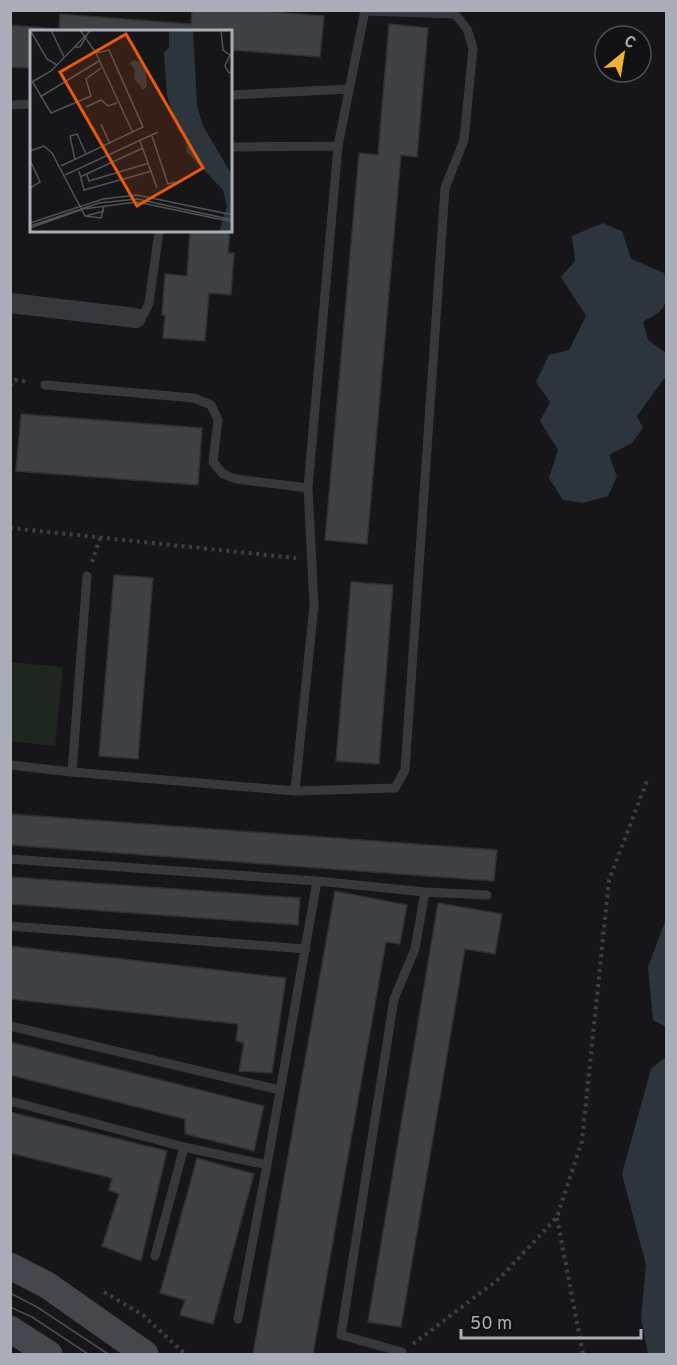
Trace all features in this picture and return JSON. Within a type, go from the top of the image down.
[{"type":"main road","points":[[10,1266],[47,1285],[145,1354]]},
{"type":"main road","points":[[10,1329],[49,1354]]},
{"type":"street","points":[[10,303],[136,318]]},
{"type":"lane","points":[[10,765],[295,791],[395,788],[405,770],[445,188],[464,140],[473,48],[467,29],[455,14],[365,11],[338,146],[308,488],[314,605],[295,791]]},
{"type":"lane","points":[[232,95],[349,89]]},
{"type":"lane","points":[[10,105],[30,104]]},
{"type":"lane","points":[[232,147],[338,146]]},
{"type":"lane","points":[[136,318],[144,314],[149,303],[159,232]]},
{"type":"lane","points":[[45,385],[194,398],[211,405],[218,420],[213,462],[223,474],[236,479],[308,488]]},
{"type":"lane","points":[[72,772],[87,576]]},
{"type":"lane","points":[[10,859],[487,895]]},
{"type":"lane","points":[[238,1319],[317,881]]},
{"type":"lane","points":[[402,1352],[341,1335],[394,999],[415,949],[425,892]]},
{"type":"lane","points":[[10,926],[306,950]]},
{"type":"lane","points":[[10,1026],[280,1090]]},
{"type":"lane","points":[[10,1101],[184,1147],[267,1166]]},
{"type":"lane","points":[[155,1256],[184,1147]]},
{"type":"path","points":[[10,386],[15,380],[45,385]]},
{"type":"path","points":[[10,528],[312,560]]},
{"type":"path","points":[[87,576],[100,537]]},
{"type":"path","points":[[402,1352],[500,1278],[557,1218],[582,1141],[609,880],[647,781]]},
{"type":"path","points":[[557,1218],[582,1354]]},
{"type":"shaded area","points":[[603,223],[622,231],[631,259],[664,273],[667,288],[665,303],[658,313],[643,322],[648,340],[666,353],[666,376],[637,416],[643,428],[632,443],[609,455],[617,477],[608,496],[583,503],[563,500],[549,478],[558,450],[540,421],[550,402],[536,382],[549,355],[569,350],[586,316],[561,277],[575,261],[572,236]]},
{"type":"shaded area","points":[[11,662],[63,667],[55,746],[11,741]]},
{"type":"shaded area","points":[[666,919],[666,1027],[653,1020],[648,967]]},
{"type":"shaded area","points":[[666,1057],[666,1354],[648,1354],[641,1318],[646,1265],[622,1174],[651,1069]]},
{"type":"building","points":[[192,10],[246,10],[324,16],[320,57],[232,50],[232,30],[30,30],[30,68],[10,67],[10,25],[59,29],[60,14],[191,24]]},
{"type":"building","points":[[389,24],[428,28],[417,157],[401,155],[367,544],[325,540],[359,153],[378,155]]},
{"type":"building","points":[[190,232],[230,232],[228,253],[234,253],[231,295],[209,293],[205,341],[163,338],[165,274],[187,276]]},
{"type":"building","points":[[21,414],[202,428],[198,485],[16,471]]},
{"type":"building","points":[[114,575],[153,578],[138,759],[99,756]]},
{"type":"building","points":[[351,582],[393,585],[379,764],[336,761]]},
{"type":"building","points":[[10,814],[497,850],[494,881],[10,845]]},
{"type":"building","points":[[10,877],[300,898],[298,925],[10,904]]},
{"type":"building","points":[[335,891],[407,905],[400,944],[386,942],[313,1354],[253,1354]]},
{"type":"building","points":[[438,903],[502,914],[495,954],[465,949],[401,1327],[368,1322]]},
{"type":"building","points":[[10,946],[286,978],[272,1073],[239,1071],[244,1043],[236,1041],[238,1024],[10,999]]},
{"type":"building","points":[[10,1042],[264,1106],[254,1151],[185,1134],[185,1119],[10,1075]]},
{"type":"building","points":[[10,1112],[167,1151],[141,1261],[102,1246],[119,1194],[109,1190],[112,1178],[10,1153]]},
{"type":"building","points":[[197,1158],[254,1174],[213,1324],[180,1315],[185,1300],[160,1293]]},
{"type":"tram line","points":[[10,1293],[37,1307],[108,1354]]},
{"type":"tram line","points":[[10,1307],[32,1317],[88,1354]]}]
